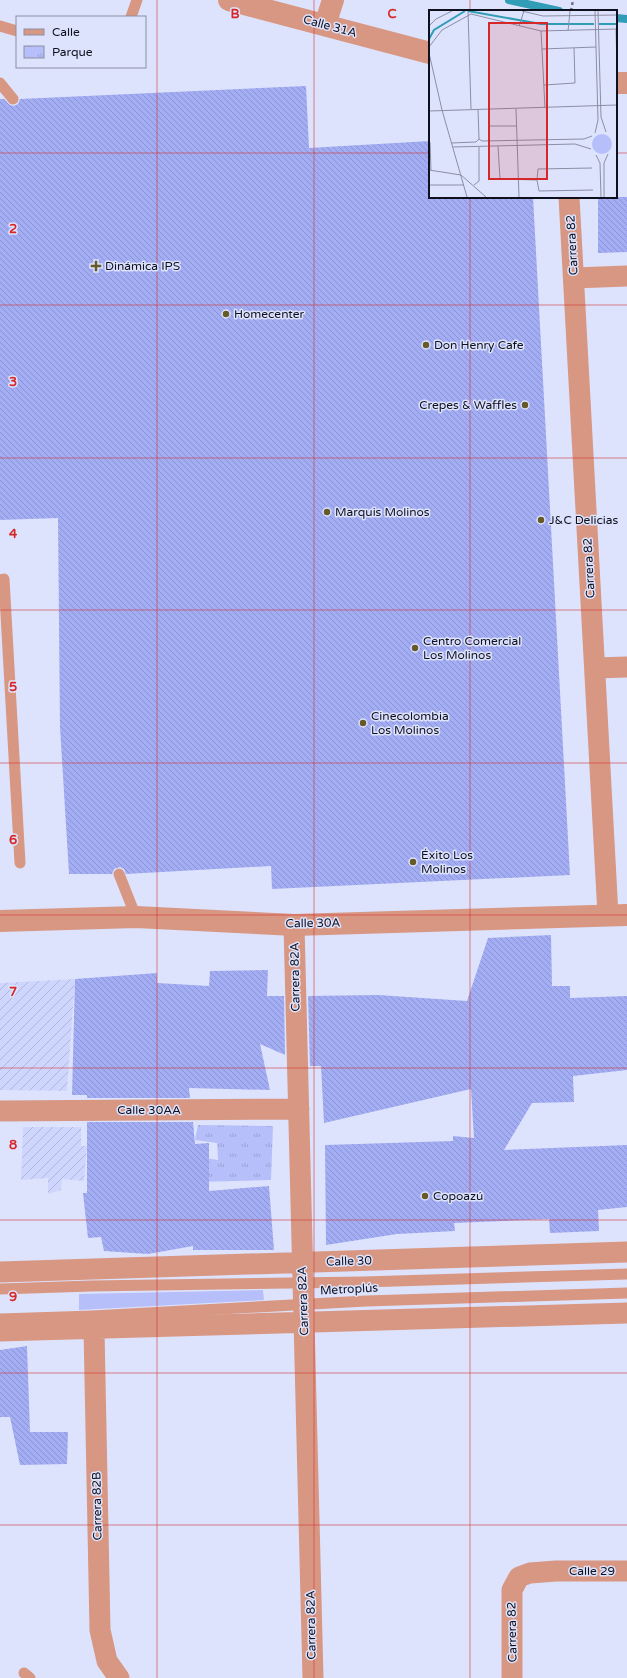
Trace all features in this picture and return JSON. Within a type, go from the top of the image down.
[{"type":"street","name":"Calle 31A","points":[[229,0],[329,12],[429,53]]},
{"type":"street","name":"Carrera 82","points":[[569,198],[595,668],[617,915]]},
{"type":"street","points":[[574,278],[627,276]]},
{"type":"street","points":[[595,668],[627,667]]},
{"type":"street","name":"Calle 30A","points":[[0,921],[136,917],[294,925],[617,915]]},
{"type":"street","name":"Carrera 82A","points":[[294,925],[313,1678]]},
{"type":"street","name":"Calle 30AA","points":[[0,1111],[299,1110]]},
{"type":"street","name":"Calle 30","points":[[0,1272],[627,1252]]},
{"type":"street","points":[[0,1331],[94,1329],[304,1313],[627,1313]]},
{"type":"street","name":"Carrera 82B","points":[[94,1329],[100,1630],[107,1661],[119,1678]]},
{"type":"street","name":"Carrera 82","points":[[512,1678],[512,1590],[519,1577],[530,1573],[556,1571]]},
{"type":"street","name":"Calle 29","points":[[556,1571],[627,1571]]},
{"type":"lane","points":[[131,16],[137,0]]},
{"type":"lane","points":[[0,26],[16,31]]},
{"type":"lane","points":[[0,83],[13,99]]},
{"type":"lane","points":[[0,580],[4,579],[20,863]]},
{"type":"lane","points":[[119,874],[136,917]]},
{"type":"lane","name":"Metroplús","points":[[0,1289],[303,1283],[627,1274]]},
{"type":"lane","name":"Metroplús","points":[[0,1319],[304,1313],[627,1293]]},
{"type":"path","points":[[571,10],[573,0]]},
{"type":"shaded area","points":[[75,979],[67,1091],[0,1090],[0,983]]},
{"type":"shaded area","points":[[23,1127],[81,1127],[81,1146],[87,1146],[84,1181],[62,1179],[61,1190],[48,1194],[48,1178],[21,1180]]},
{"type":"green space","points":[[198,1125],[273,1126],[271,1180],[197,1182],[198,1157],[218,1160],[217,1143],[195,1140]]},
{"type":"green space","points":[[263,1290],[264,1300],[79,1310],[79,1294]]},
{"type":"building","points":[[306,86],[309,148],[429,141],[429,198],[533,198],[570,875],[272,889],[271,866],[126,874],[124,869],[120,867],[114,869],[112,874],[69,874],[60,727],[58,518],[0,520],[0,99],[4,99],[10,105],[14,106],[18,104],[20,99]]},
{"type":"building","points":[[627,197],[627,252],[598,253],[598,198]]},
{"type":"building","points":[[551,935],[552,986],[570,986],[570,998],[627,996],[627,1070],[573,1076],[574,1102],[532,1103],[504,1150],[627,1145],[627,1207],[598,1210],[599,1231],[550,1233],[549,1219],[454,1223],[455,1231],[397,1234],[326,1245],[325,1145],[453,1141],[453,1136],[474,1138],[471,1089],[324,1123],[321,1066],[310,1066],[308,996],[378,995],[467,1001],[488,938]]},
{"type":"building","points":[[268,970],[267,996],[284,996],[285,1055],[260,1044],[270,1090],[189,1088],[190,1098],[87,1098],[87,1095],[72,1095],[75,979],[157,973],[157,983],[209,986],[210,971]]},
{"type":"building","points":[[87,1122],[193,1122],[195,1144],[209,1143],[209,1191],[269,1186],[274,1250],[193,1250],[193,1246],[148,1254],[104,1251],[101,1237],[88,1238],[83,1193],[87,1193]]},
{"type":"building","points":[[27,1346],[30,1432],[68,1432],[67,1464],[20,1465],[10,1417],[0,1417],[0,1350]]},
{"type":"waterway","points":[[509,0],[554,10]]},
{"type":"waterway","points":[[617,18],[627,19]]},
{"type":"place","name":"Dinámica IPS","points":[[96,266]]},
{"type":"place","name":"Homecenter","points":[[226,314]]},
{"type":"place","name":"Don Henry Cafe","points":[[426,345]]},
{"type":"place","name":"Crepes & Waffles","points":[[525,405]]},
{"type":"place","name":"Marquis Molinos","points":[[327,512]]},
{"type":"place","name":"J&C Delicias","points":[[541,520]]},
{"type":"place","name":"Centro Comercial Los Molinos","points":[[415,648]]},
{"type":"place","name":"Cinecolombia Los Molinos","points":[[363,723]]},
{"type":"place","name":"Éxito Los Molinos","points":[[413,862]]},
{"type":"place","name":"Copoazú","points":[[425,1196]]}]
